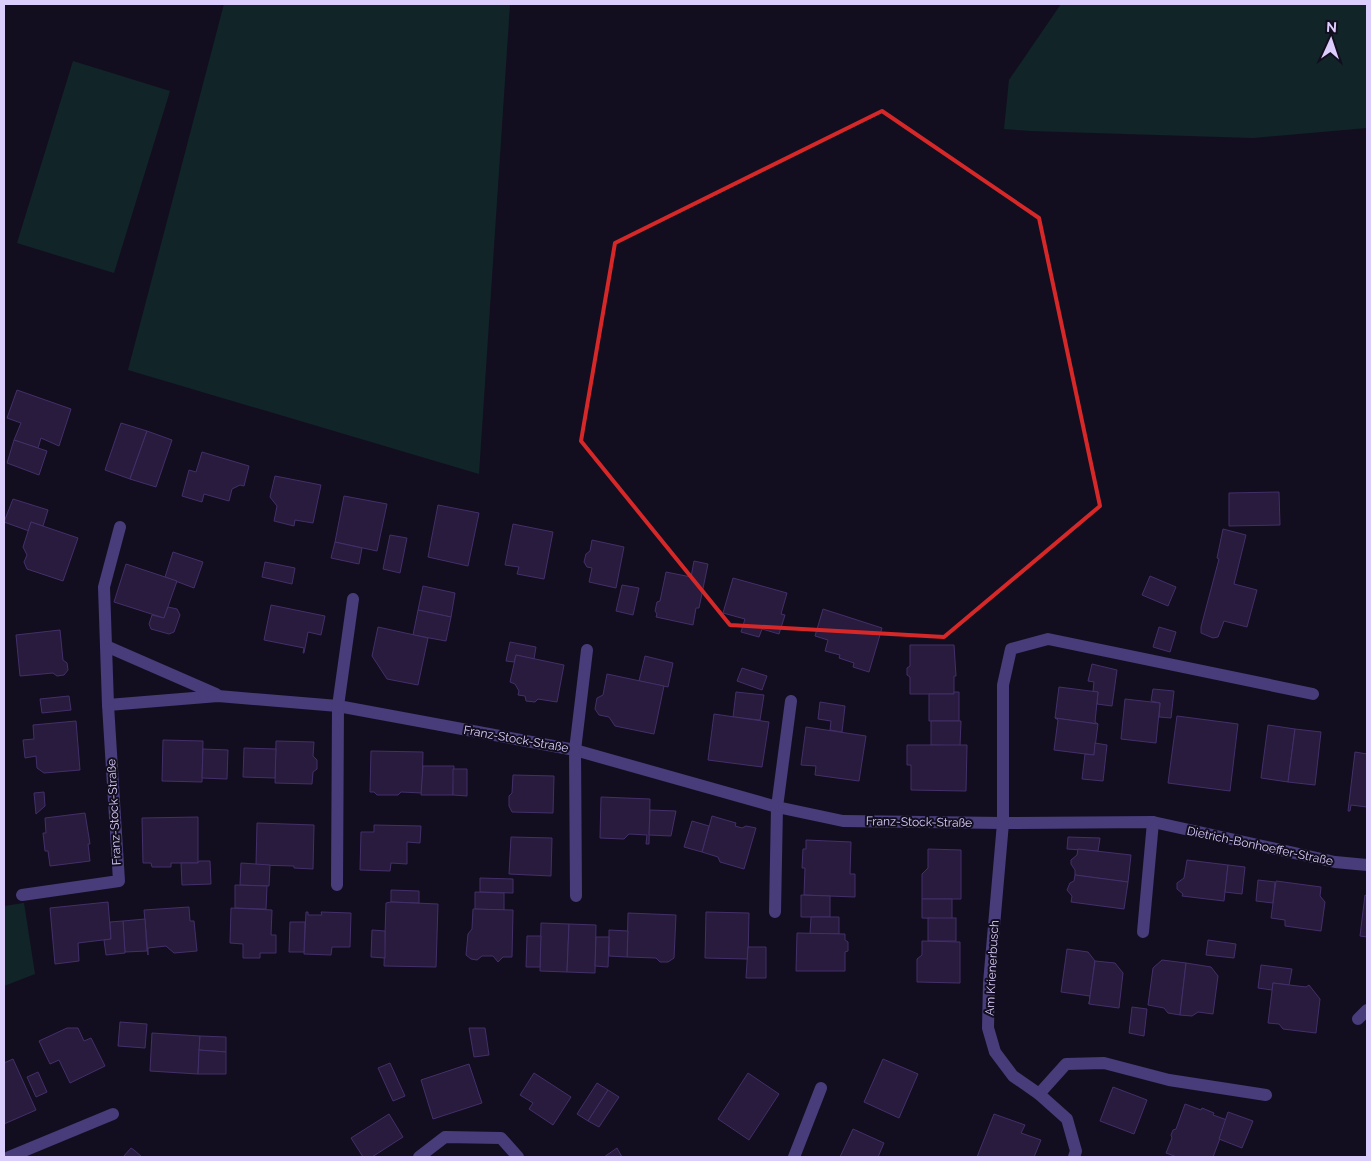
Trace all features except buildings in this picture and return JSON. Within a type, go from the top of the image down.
[{"type":"street","name":"Franz-Stock-Straße","points":[[22,895],[119,881],[108,704],[104,587],[120,527]]},
{"type":"street","points":[[336,885],[338,706],[353,599]]},
{"type":"street","name":"Am Krienerbusch","points":[[1074,1157],[1076,1151],[1068,1119],[1039,1094],[1013,1076],[995,1052],[988,1028],[989,983],[1003,823],[1003,685],[1011,649],[1048,639],[1313,694]]},
{"type":"street","name":"Franz-Stock-Straße","points":[[106,646],[218,696]]},
{"type":"street","name":"Franz-Stock-Straße","points":[[576,896],[575,750],[587,650]]},
{"type":"street","name":"Franz-Stock-Straße","points":[[108,704],[218,696],[338,706],[575,750],[777,807],[843,821],[1003,823]]},
{"type":"street","points":[[775,912],[777,807],[791,701]]},
{"type":"street","points":[[1143,932],[1153,822]]},
{"type":"street","name":"Dietrich-Bonhoeffer-Straße","points":[[1003,823],[1153,822],[1335,862],[1367,865]]},
{"type":"street","points":[[1358,1019],[1367,1010]]},
{"type":"street","points":[[1039,1094],[1066,1064],[1104,1063],[1169,1080],[1266,1095]]},
{"type":"street","points":[[794,1157],[821,1088]]},
{"type":"street","points":[[9,1157],[113,1114]]},
{"type":"street","points":[[419,1157],[445,1137],[501,1138],[518,1157]]},
{"type":"highlighted area","points":[[882,111],[1039,218],[1100,506],[944,637],[730,625],[581,441],[615,243]]},
{"type":"green space","points":[[224,4],[510,4],[479,474],[128,370]]},
{"type":"green space","points":[[1061,4],[1367,4],[1367,128],[1253,138],[1004,129],[1009,80]]},
{"type":"green space","points":[[73,61],[170,91],[114,273],[17,243]]},
{"type":"green space","points":[[24,903],[35,974],[4,986],[4,906]]}]
